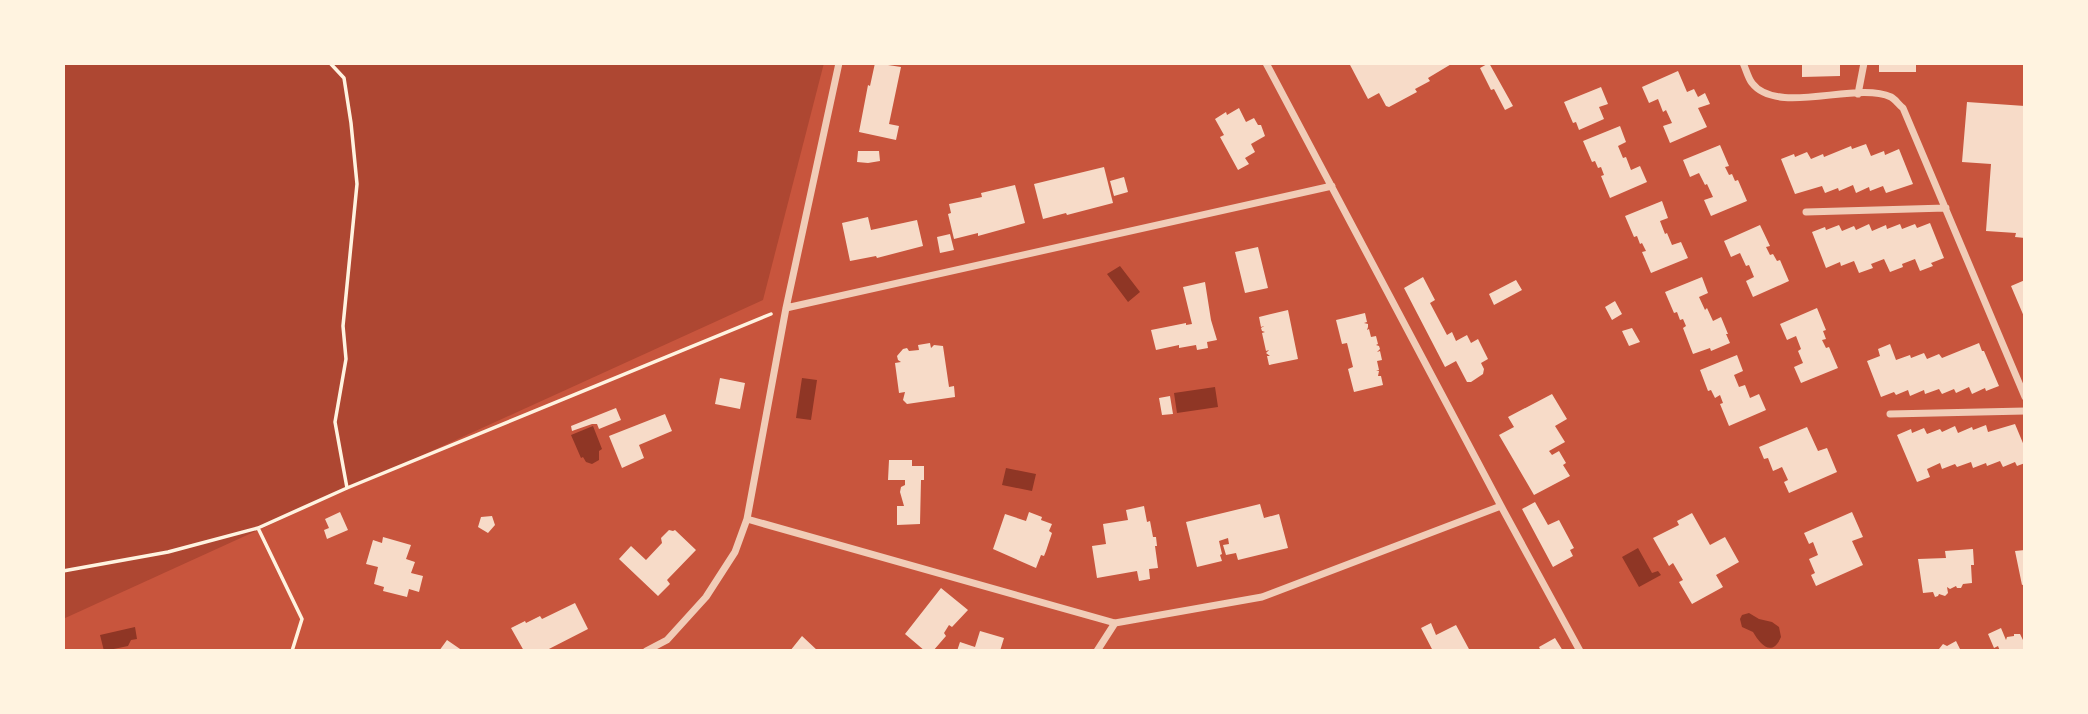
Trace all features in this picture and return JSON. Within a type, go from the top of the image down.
[{"type":"street","points":[[646,651],[667,640],[706,597],[735,552],[747,520],[786,308],[839,63]]},
{"type":"street","points":[[1266,63],[1580,651]]},
{"type":"street","points":[[1743,63],[1753,83],[1766,94],[1783,97],[1877,94],[1892,98],[1903,108],[2025,397]]},
{"type":"street","points":[[1858,94],[1864,63]]},
{"type":"street","points":[[786,308],[1332,186]]},
{"type":"street","points":[[1806,212],[1946,208]]},
{"type":"street","points":[[1890,414],[2025,411]]},
{"type":"street","points":[[747,520],[1115,623],[1262,597],[1501,506]]},
{"type":"street","points":[[1097,651],[1115,623]]},
{"type":"path","points":[[330,63],[344,78],[357,184],[343,326],[346,359],[335,422],[347,488]]},
{"type":"path","points":[[63,572],[169,552],[258,528],[347,488],[786,308]]},
{"type":"path","points":[[258,528],[302,619],[292,651]]},
{"type":"shaded area","points":[[63,63],[824,63],[763,300],[63,619]]},
{"type":"shaded area","points":[[1120,266],[1140,292],[1128,302],[1107,274]]},
{"type":"shaded area","points":[[802,378],[817,380],[811,420],[796,418]]},
{"type":"shaded area","points":[[1215,387],[1218,407],[1177,413],[1174,393]]},
{"type":"shaded area","points":[[593,426],[602,449],[599,451],[599,460],[592,464],[581,458],[571,435]]},
{"type":"shaded area","points":[[1006,468],[1036,474],[1032,491],[1002,485]]},
{"type":"shaded area","points":[[1638,548],[1652,573],[1658,571],[1661,575],[1639,587],[1622,557]]},
{"type":"shaded area","points":[[1749,613],[1779,627],[1781,637],[1774,647],[1766,647],[1753,632],[1742,627],[1742,615]]},
{"type":"shaded area","points":[[135,627],[137,639],[131,640],[128,646],[104,651],[100,635]]},
{"type":"building","points":[[875,63],[901,67],[889,124],[899,126],[896,140],[859,132]]},
{"type":"building","points":[[1349,63],[1453,63],[1428,78],[1430,81],[1415,89],[1417,92],[1389,107],[1379,93],[1368,99]]},
{"type":"building","points":[[1489,63],[1513,106],[1505,110],[1480,68]]},
{"type":"building","points":[[1802,63],[1840,63],[1840,76],[1802,77]]},
{"type":"building","points":[[1879,63],[1916,63],[1916,72],[1879,72]]},
{"type":"building","points":[[1678,71],[1687,92],[1694,89],[1698,97],[1705,93],[1710,104],[1698,108],[1707,127],[1670,143],[1663,126],[1672,123],[1666,110],[1663,112],[1658,99],[1649,103],[1642,87]]},
{"type":"building","points":[[1601,87],[1608,104],[1599,107],[1604,119],[1579,130],[1564,102]]},
{"type":"building","points":[[1967,102],[2025,106],[2025,238],[2015,237],[2016,233],[1986,231],[1991,164],[1962,162]]},
{"type":"building","points":[[1239,108],[1246,122],[1254,118],[1258,125],[1261,125],[1265,136],[1251,144],[1255,152],[1245,158],[1249,164],[1238,170],[1220,137],[1224,135],[1215,119]]},
{"type":"building","points":[[1620,126],[1626,142],[1618,146],[1623,158],[1626,157],[1631,170],[1640,166],[1647,182],[1610,198],[1601,176],[1604,175],[1601,167],[1598,168],[1595,161],[1592,162],[1583,141]]},
{"type":"building","points":[[1866,144],[1871,156],[1884,151],[1885,155],[1899,149],[1913,184],[1886,193],[1883,186],[1870,191],[1869,187],[1856,193],[1853,185],[1839,191],[1838,188],[1825,193],[1822,186],[1795,194],[1781,159],[1807,152],[1811,159],[1823,154],[1824,157],[1851,146],[1852,149]]},
{"type":"building","points":[[1720,145],[1729,166],[1725,167],[1735,181],[1738,180],[1747,201],[1711,216],[1704,200],[1713,197],[1707,184],[1705,185],[1699,173],[1690,177],[1683,160]]},
{"type":"building","points":[[858,151],[879,151],[880,161],[857,162]]},
{"type":"building","points":[[1104,167],[1113,203],[1043,219],[1034,184]]},
{"type":"building","points":[[1124,177],[1128,192],[1114,196],[1110,181]]},
{"type":"building","points":[[1015,185],[1025,223],[978,236],[978,233],[954,239],[948,214],[951,213],[949,204],[982,197],[981,193]]},
{"type":"building","points":[[1662,201],[1668,218],[1660,221],[1665,234],[1667,233],[1672,245],[1681,242],[1688,258],[1651,273],[1642,252],[1646,251],[1637,236],[1634,237],[1625,216]]},
{"type":"building","points":[[868,217],[871,230],[917,220],[923,246],[877,258],[850,261],[842,223]]},
{"type":"building","points":[[1930,223],[1944,258],[1920,271],[1915,259],[1890,272],[1884,259],[1871,264],[1873,268],[1859,273],[1854,261],[1841,266],[1840,262],[1826,268],[1812,232],[1839,225],[1842,231],[1854,226],[1856,230],[1869,224],[1872,231],[1886,225],[1887,229],[1900,224],[1902,229],[1915,224],[1917,228]]},
{"type":"building","points":[[1760,225],[1770,246],[1766,247],[1770,255],[1773,254],[1777,261],[1780,260],[1789,281],[1753,297],[1746,281],[1754,277],[1749,265],[1746,266],[1740,253],[1731,257],[1724,241]]},
{"type":"building","points":[[950,234],[954,250],[940,253],[937,237]]},
{"type":"building","points":[[1258,247],[1268,288],[1245,293],[1235,252]]},
{"type":"building","points":[[1423,277],[1435,300],[1430,303],[1447,335],[1452,332],[1456,341],[1467,335],[1471,343],[1478,339],[1488,359],[1481,363],[1483,374],[1471,382],[1467,382],[1456,361],[1445,367],[1404,288]]},
{"type":"building","points":[[1702,277],[1708,293],[1699,297],[1713,321],[1721,317],[1730,343],[1711,351],[1710,348],[1693,354],[1683,328],[1686,326],[1683,319],[1680,320],[1677,312],[1674,313],[1665,292]]},
{"type":"building","points":[[1516,280],[1522,290],[1494,305],[1489,294]]},
{"type":"building","points":[[2025,280],[2025,319],[2011,286]]},
{"type":"building","points":[[1205,282],[1217,340],[1207,342],[1208,348],[1197,350],[1196,345],[1179,348],[1179,345],[1156,350],[1151,330],[1192,324],[1183,287]]},
{"type":"building","points":[[1615,301],[1622,314],[1612,320],[1605,307]]},
{"type":"building","points":[[1817,308],[1826,330],[1823,331],[1826,339],[1822,340],[1826,348],[1829,347],[1838,368],[1801,383],[1794,367],[1803,363],[1798,351],[1801,349],[1796,336],[1787,340],[1780,324]]},
{"type":"building","points":[[1288,310],[1298,359],[1269,365],[1267,356],[1270,356],[1266,353],[1269,350],[1266,351],[1262,333],[1265,332],[1261,328],[1264,326],[1261,327],[1259,317]]},
{"type":"building","points":[[1365,313],[1367,322],[1364,323],[1368,324],[1367,330],[1369,329],[1371,337],[1376,336],[1376,345],[1380,349],[1377,352],[1380,351],[1382,360],[1377,361],[1379,370],[1376,370],[1379,371],[1378,376],[1381,376],[1383,385],[1354,392],[1348,369],[1353,367],[1347,343],[1342,344],[1336,320]]},
{"type":"building","points":[[1632,328],[1640,342],[1629,346],[1622,331]]},
{"type":"building","points":[[930,343],[931,348],[934,345],[943,346],[949,387],[954,386],[955,397],[907,404],[903,400],[905,392],[899,393],[895,363],[901,362],[897,356],[903,349],[919,350],[918,345]]},
{"type":"building","points":[[1979,343],[1999,386],[1972,394],[1969,387],[1956,393],[1954,389],[1942,394],[1939,389],[1925,394],[1924,390],[1910,396],[1908,390],[1881,397],[1867,361],[1880,356],[1878,349],[1890,344],[1896,360],[1924,353],[1927,359],[1939,354],[1942,358]]},
{"type":"building","points":[[1737,355],[1743,371],[1734,375],[1739,387],[1745,385],[1750,398],[1759,394],[1766,410],[1729,426],[1720,404],[1723,403],[1720,395],[1715,398],[1711,390],[1708,391],[1700,370]]},
{"type":"building","points":[[720,378],[745,383],[740,409],[715,404]]},
{"type":"building","points":[[1552,394],[1567,419],[1555,426],[1565,442],[1549,451],[1552,455],[1559,451],[1570,476],[1534,495],[1499,435],[1514,427],[1508,417]]},
{"type":"building","points":[[1170,396],[1173,414],[1162,415],[1159,398]]},
{"type":"building","points":[[616,408],[621,420],[599,429],[597,424],[592,424],[572,431],[571,426]]},
{"type":"building","points":[[665,414],[672,431],[639,445],[644,458],[622,468],[609,436]]},
{"type":"building","points":[[2015,424],[2025,448],[2025,463],[2017,466],[2015,462],[2003,467],[2000,461],[1973,468],[1971,462],[1942,469],[1940,463],[1927,469],[1930,477],[1917,482],[1897,435],[1911,429],[1912,433],[1924,428],[1927,434],[1940,429],[1942,432],[1955,426],[1958,433],[1986,425],[1988,432]]},
{"type":"building","points":[[1807,427],[1818,451],[1827,448],[1837,472],[1789,493],[1784,482],[1788,480],[1782,467],[1773,471],[1768,458],[1764,459],[1759,447]]},
{"type":"building","points":[[889,460],[912,460],[912,466],[924,466],[920,524],[897,525],[897,506],[904,506],[900,492],[905,480],[888,480]]},
{"type":"building","points":[[1535,502],[1548,525],[1559,520],[1574,548],[1570,550],[1573,556],[1553,567],[1522,509]]},
{"type":"building","points":[[1260,504],[1264,518],[1279,514],[1288,548],[1238,560],[1236,553],[1226,555],[1223,545],[1229,544],[1228,538],[1219,541],[1222,561],[1197,567],[1186,522]]},
{"type":"building","points":[[1144,506],[1147,522],[1150,521],[1153,537],[1156,537],[1158,568],[1149,569],[1150,579],[1139,581],[1137,571],[1097,578],[1092,546],[1106,544],[1103,524],[1128,520],[1126,510]]},
{"type":"building","points":[[340,512],[348,530],[327,539],[324,530],[329,528],[325,519]]},
{"type":"building","points":[[1029,512],[1052,524],[1046,551],[1044,556],[1041,555],[1036,568],[993,549],[1005,514],[1026,521]]},
{"type":"building","points":[[1852,512],[1863,537],[1852,541],[1863,565],[1816,586],[1811,575],[1815,573],[1809,559],[1818,555],[1813,542],[1809,544],[1804,533]]},
{"type":"building","points":[[1692,513],[1710,545],[1725,537],[1739,562],[1716,575],[1723,587],[1692,604],[1679,582],[1683,580],[1673,563],[1669,566],[1653,538],[1679,525],[1677,521]]},
{"type":"building","points":[[492,516],[495,525],[488,533],[478,527],[481,517]]},
{"type":"building","points":[[669,530],[675,530],[696,550],[667,580],[670,584],[658,596],[619,559],[631,546],[646,560],[662,543],[661,538]]},
{"type":"building","points":[[383,537],[411,545],[406,559],[415,562],[411,573],[423,576],[419,592],[409,589],[407,597],[383,591],[384,587],[374,584],[378,567],[366,564],[373,540],[382,543]]},
{"type":"building","points":[[1973,549],[1972,583],[1963,584],[1961,588],[1947,587],[1948,593],[1945,596],[1939,594],[1935,597],[1933,592],[1923,593],[1918,559],[1946,558],[1945,551]]},
{"type":"building","points":[[2025,550],[2025,584],[2022,585],[2015,551]]},
{"type":"building","points":[[941,588],[968,610],[952,627],[949,625],[944,633],[946,636],[933,651],[925,651],[905,634]]},
{"type":"building","points":[[575,603],[588,629],[545,651],[524,651],[511,628],[540,616],[542,619]]},
{"type":"building","points":[[1431,623],[1436,635],[1456,625],[1470,651],[1433,651],[1421,628]]},
{"type":"building","points":[[2001,628],[2006,640],[2014,634],[2020,634],[2023,640],[2025,639],[2025,651],[2000,651],[1998,646],[1994,648],[1988,634]]},
{"type":"building","points":[[980,631],[1004,638],[1000,651],[957,651],[960,642],[975,647]]},
{"type":"building","points":[[802,636],[818,651],[790,651]]},
{"type":"building","points":[[1555,638],[1563,651],[1541,651],[1539,647]]},
{"type":"building","points":[[447,640],[463,651],[439,651]]},
{"type":"building","points":[[1956,641],[1961,651],[1934,651],[1943,644],[1947,646]]}]
